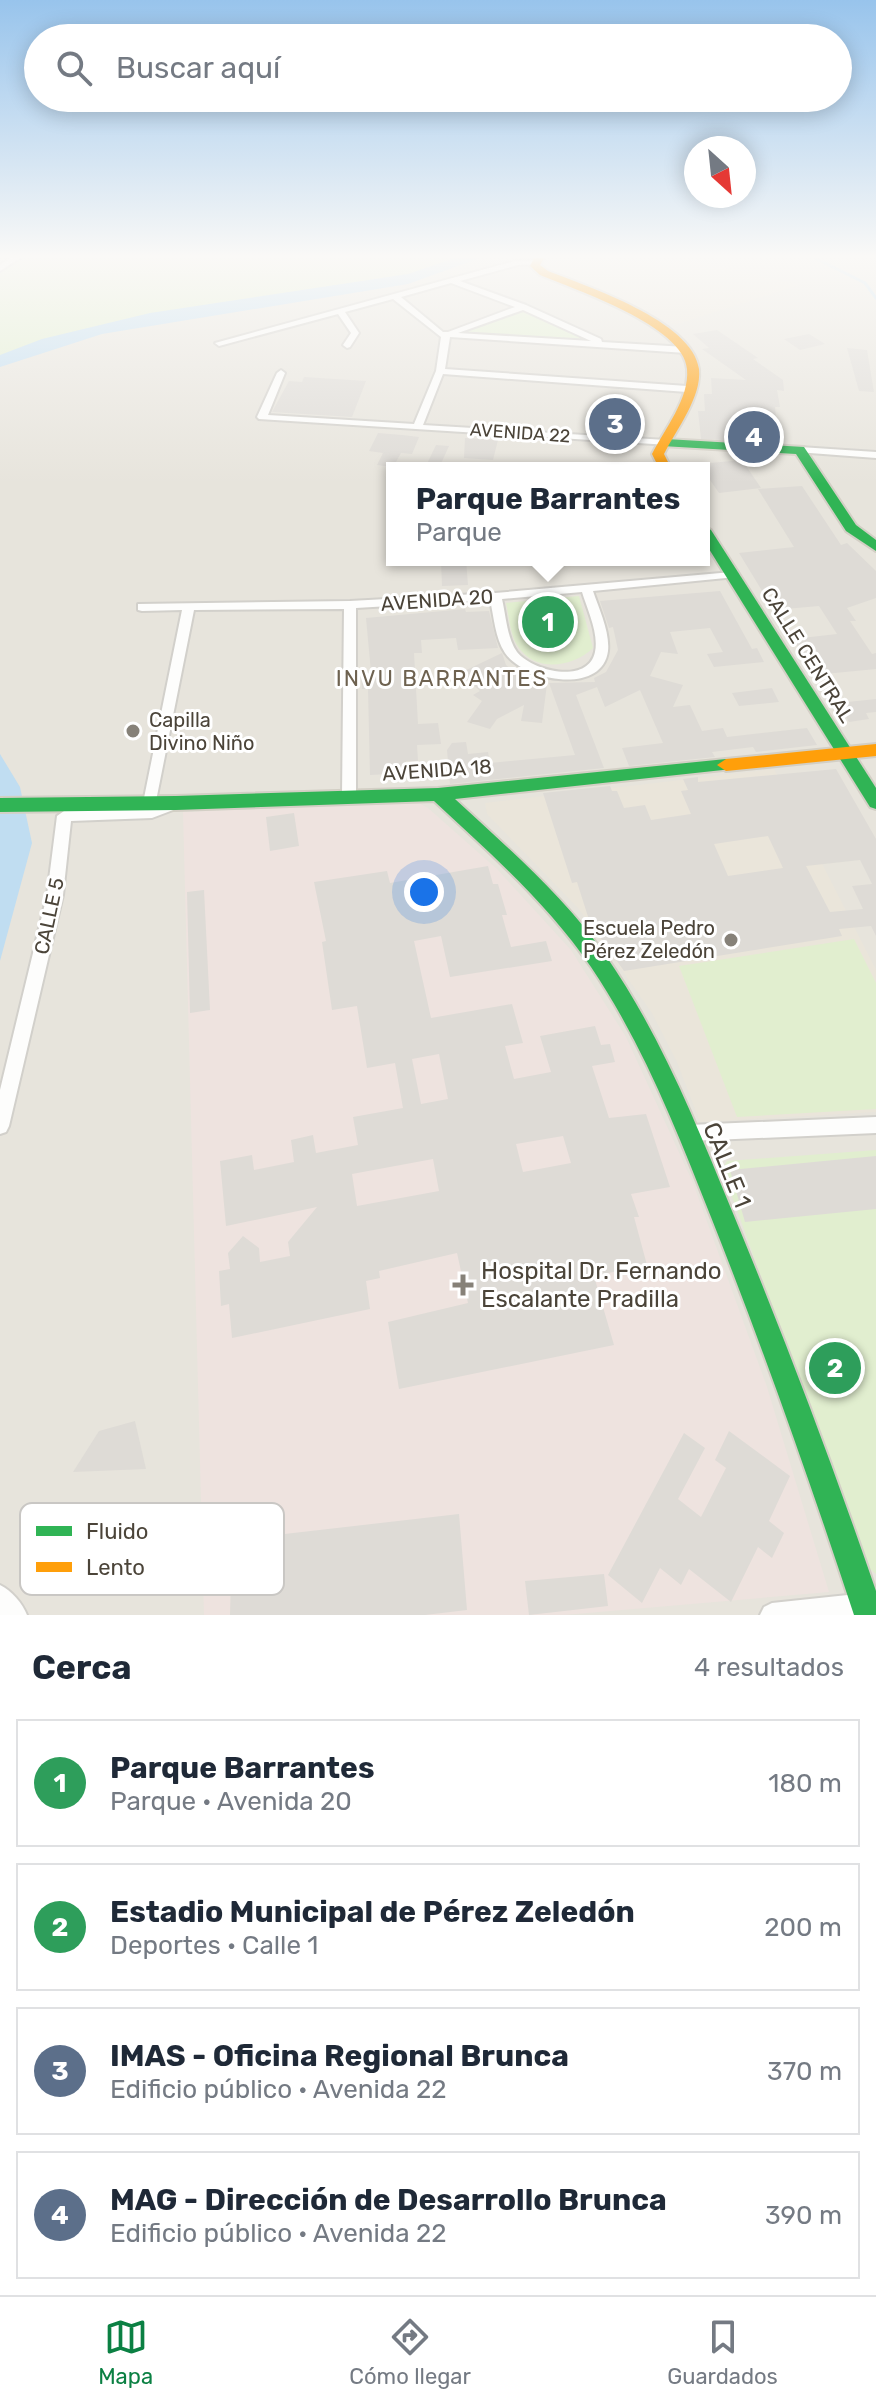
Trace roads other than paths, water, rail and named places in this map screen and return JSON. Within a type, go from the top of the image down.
[{"type":"main road","points":[[662,462],[658,454],[666,443],[695,369],[694,360],[667,333]]},
{"type":"main road","name":"AVENIDA 22","points":[[666,443],[800,450]]},
{"type":"main road","points":[[800,450],[851,528],[876,547]]},
{"type":"main road","name":"CALLE CENTRAL","points":[[710,540],[876,802]]},
{"type":"main road","name":"AVENIDA 18","points":[[0,805],[176,803],[438,794],[876,750]]},
{"type":"main road","name":"CALLE 1","points":[[438,794],[574,930],[599,962],[645,1037],[689,1133],[762,1314],[870,1608]]},
{"type":"street","points":[[219,343],[254,333]]},
{"type":"street","points":[[347,345],[355,333]]},
{"type":"street","points":[[440,333],[686,350]]},
{"type":"street","points":[[580,333],[605,345]]},
{"type":"street","points":[[418,426],[440,371],[446,334]]},
{"type":"street","points":[[440,371],[687,389]]},
{"type":"street","name":"AVENIDA 22","points":[[281,373],[262,417],[666,443]]},
{"type":"street","name":"AVENIDA 22","points":[[800,450],[876,455]]},
{"type":"street","name":"AVENIDA 20","points":[[142,607],[350,605],[587,589],[732,575]]},
{"type":"street","points":[[495,596],[509,649],[522,666],[545,675],[572,675],[592,667],[601,654],[602,643],[587,589]]},
{"type":"street","points":[[349,796],[350,605]]},
{"type":"street","points":[[150,803],[189,606]]},
{"type":"street","name":"CALLE 5","points":[[0,1126],[55,895],[64,816],[152,813],[176,803]]},
{"type":"street","points":[[689,1133],[876,1125]]},
{"type":"street","points":[[0,1597],[15,1615]]},
{"type":"street","points":[[772,1615],[870,1608]]},
{"type":"water","points":[[0,754],[20,787],[32,843],[0,961]]},
{"type":"waterway","points":[[0,361],[83,333]]},
{"type":"place","name":"IMAS - Oficina Regional Brunca","points":[[615,424]]},
{"type":"place","name":"MAG - Dirección de Desarrollo Brunca","points":[[754,437]]},
{"type":"place","name":"Parque Barrantes","points":[[548,622]]},
{"type":"place","name":"Capilla Divino Niño","points":[[133,731]]},
{"type":"place","name":"Escuela Pedro Pérez Zeledón","points":[[731,940]]},
{"type":"place","name":"Hospital Dr. Fernando Escalante Pradilla","points":[[463,1285]]},
{"type":"place","name":"Estadio Municipal de Pérez Zeledón","points":[[835,1368]]},
{"type":"district","name":"INVU BARRANTES","points":[[442,678]]}]
